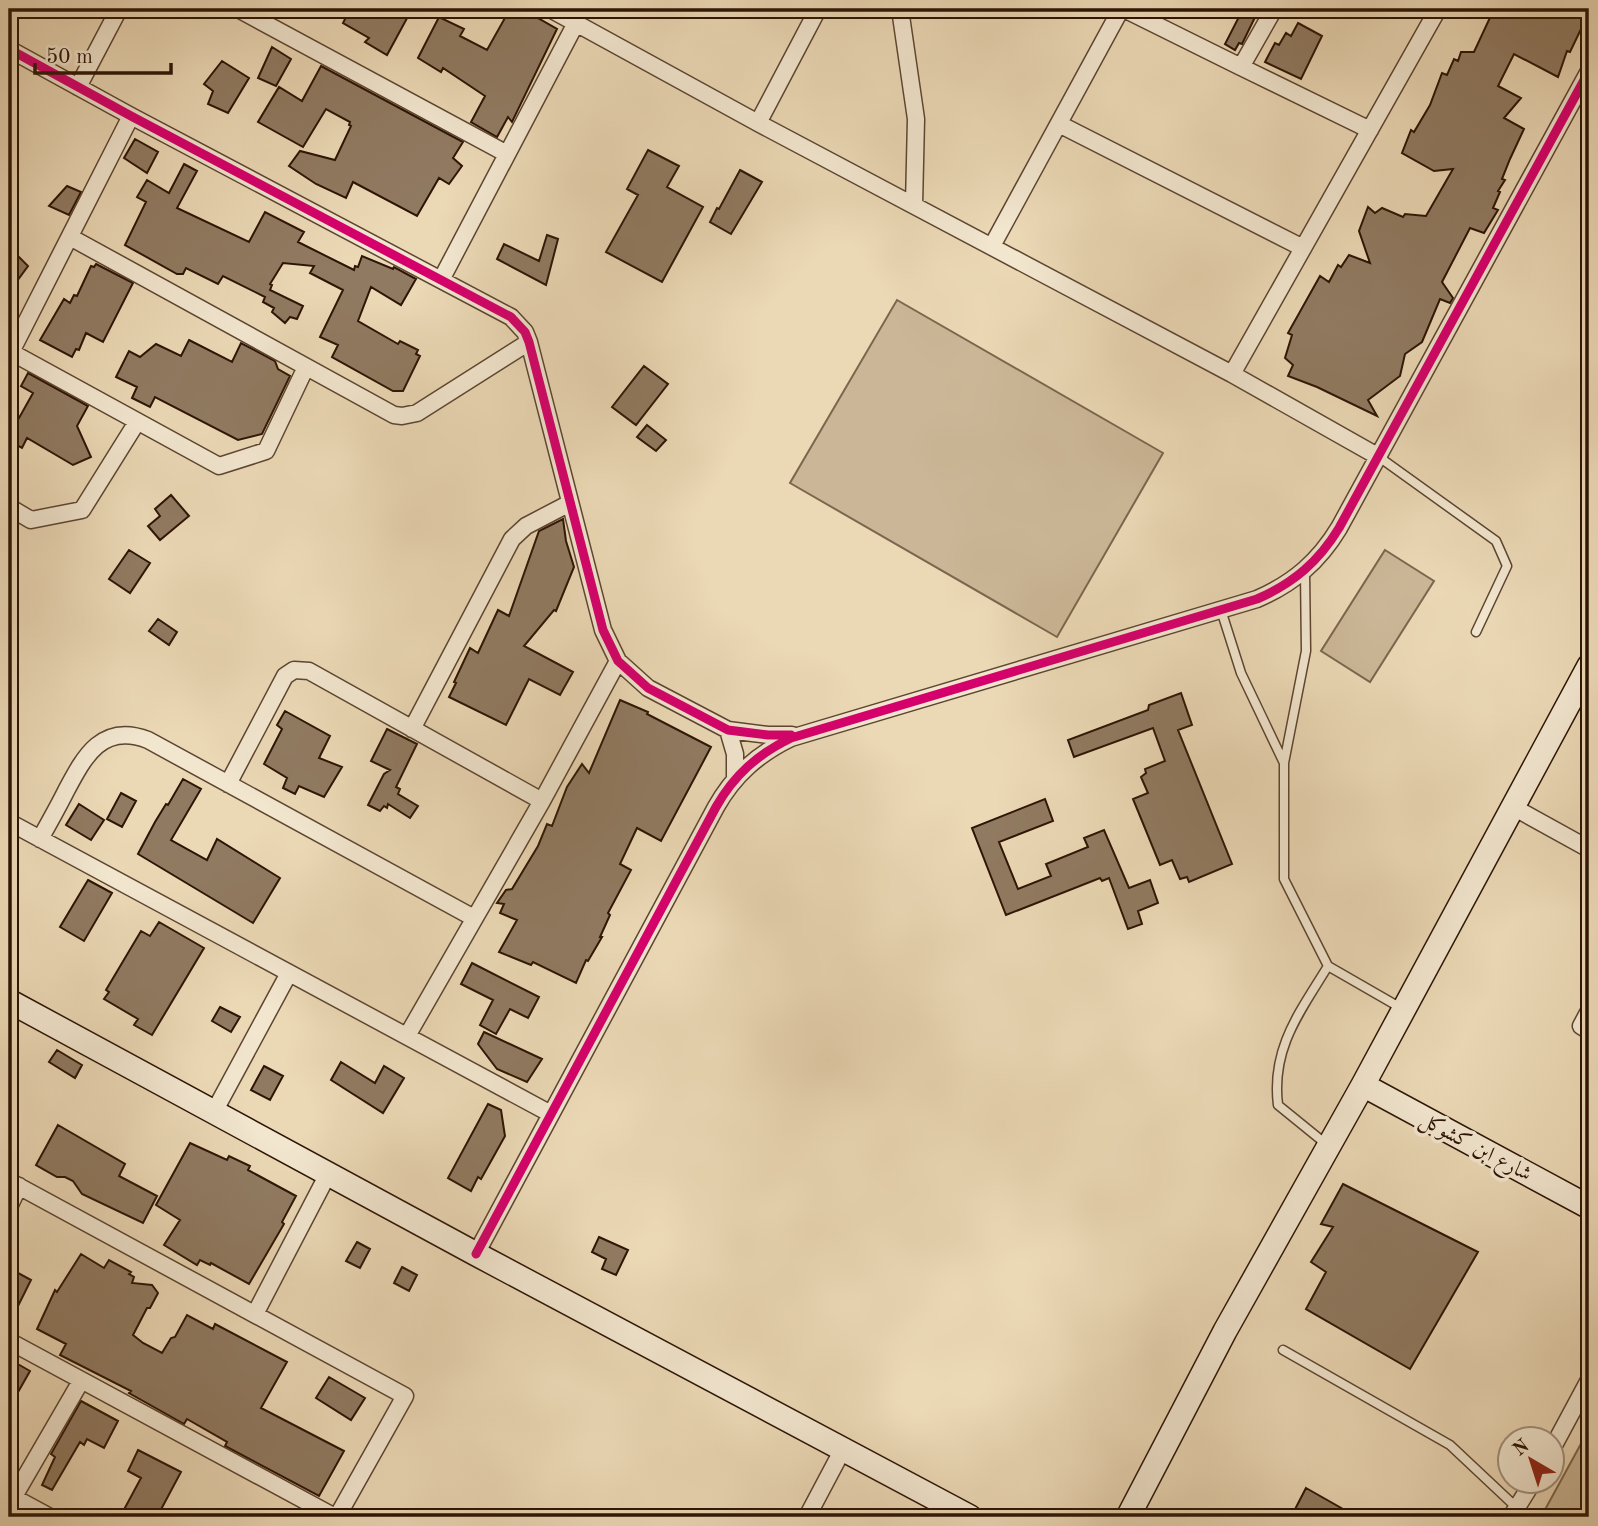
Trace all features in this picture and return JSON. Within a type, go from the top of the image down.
[{"type":"street","points":[[78,87],[119,9]]},
{"type":"street","points":[[238,9],[507,154]]},
{"type":"street","points":[[550,9],[1232,374],[1379,457]]},
{"type":"street","points":[[758,122],[818,9]]},
{"type":"street","points":[[900,9],[916,120],[914,205]]},
{"type":"street","points":[[992,246],[1122,9],[1370,130]]},
{"type":"street","points":[[1241,66],[1274,9]]},
{"type":"street","points":[[1232,374],[1438,9]]},
{"type":"street","points":[[441,280],[576,23]]},
{"type":"street","points":[[10,54],[78,87],[511,317],[519,324],[529,341],[603,630],[618,661],[649,688],[728,730],[768,736],[808,733]]},
{"type":"street","points":[[476,1254],[716,807],[735,778],[776,746],[808,733],[1221,610],[1274,592],[1305,571],[1330,543],[1379,457],[1589,71]]},
{"type":"street","points":[[131,116],[10,352],[219,466],[266,451],[306,368]]},
{"type":"street","points":[[1059,124],[1303,248]]},
{"type":"street","points":[[70,237],[387,412],[402,416],[417,413],[529,341]]},
{"type":"street","points":[[9,507],[31,520],[82,510],[137,422]]},
{"type":"street","points":[[412,729],[512,539],[526,526],[570,503]]},
{"type":"street","points":[[407,1036],[542,801],[618,661]]},
{"type":"street","points":[[1128,1517],[1225,1331],[1363,1084],[1589,666]]},
{"type":"street","points":[[228,784],[282,680],[294,670],[309,671],[542,801]]},
{"type":"street","points":[[728,730],[735,754],[735,778]]},
{"type":"street","points":[[40,839],[86,754],[99,743],[115,737],[133,735],[148,740],[474,918]]},
{"type":"street","points":[[1513,807],[1589,849]]},
{"type":"street","points":[[9,822],[551,1114]]},
{"type":"street","points":[[214,1112],[289,973]]},
{"type":"street","points":[[10,1004],[970,1517]]},
{"type":"street","points":[[1589,1011],[1581,1026],[1589,1031]]},
{"type":"street","name":"شارع ابن كشوكل","points":[[1363,1084],[1589,1207]]},
{"type":"street","points":[[255,1314],[328,1174]]},
{"type":"street","points":[[9,1207],[14,1183],[405,1396],[336,1517],[9,1341]]},
{"type":"street","points":[[1566,1424],[1589,1380]]},
{"type":"street","points":[[50,1517],[11,1501],[81,1381]]},
{"type":"street","points":[[807,1517],[843,1449]]},
{"type":"street","points":[[1514,1512],[1525,1494]]},
{"type":"lane","points":[[1379,457],[1496,541],[1507,566],[1476,632]]},
{"type":"lane","points":[[1305,571],[1306,651],[1284,763],[1284,879],[1328,966],[1404,1009]]},
{"type":"lane","points":[[1221,610],[1241,673],[1284,763]]},
{"type":"lane","points":[[1328,966],[1288,1030],[1275,1082],[1278,1105],[1329,1146]]},
{"type":"lane","points":[[1283,1350],[1450,1445],[1514,1512]]},
{"type":"shaded area","points":[[897,300],[1163,453],[1057,637],[790,483]]},
{"type":"shaded area","points":[[1385,550],[1434,581],[1370,682],[1321,651]]},
{"type":"shaded area","points":[[1589,1429],[1589,1517],[1541,1517],[1554,1494],[1566,1494],[1566,1471]]},
{"type":"building","points":[[350,9],[412,9],[387,55],[365,42],[369,38],[343,23]]},
{"type":"building","points":[[510,9],[522,9],[557,29],[512,122],[508,117],[497,137],[471,122],[485,96],[443,68],[441,72],[418,58],[439,17],[464,29],[460,36],[487,50]]},
{"type":"building","points":[[1243,9],[1259,9],[1242,44],[1239,43],[1235,50],[1225,44]]},
{"type":"building","points":[[1494,9],[1589,9],[1589,31],[1582,27],[1570,52],[1567,51],[1558,77],[1514,54],[1498,86],[1521,98],[1504,118],[1524,129],[1502,179],[1505,180],[1498,191],[1500,192],[1493,208],[1498,210],[1484,233],[1470,228],[1442,282],[1453,298],[1450,303],[1440,299],[1422,342],[1405,354],[1400,376],[1368,400],[1377,416],[1288,376],[1293,365],[1285,358],[1292,335],[1288,333],[1320,276],[1329,282],[1338,265],[1341,267],[1349,255],[1370,263],[1359,231],[1368,207],[1375,213],[1382,208],[1403,217],[1405,214],[1426,216],[1453,169],[1434,171],[1402,153],[1411,130],[1414,132],[1430,105],[1442,73],[1447,75],[1454,59],[1458,61],[1461,52],[1474,52]]},
{"type":"building","points":[[1298,23],[1322,36],[1301,79],[1265,62],[1275,43],[1279,45],[1286,33],[1291,36]]},
{"type":"building","points":[[272,47],[291,59],[276,86],[258,78]]},
{"type":"building","points":[[222,61],[249,78],[228,113],[208,104],[213,91],[204,84]]},
{"type":"building","points":[[321,66],[463,142],[453,158],[462,166],[449,184],[439,178],[417,216],[353,182],[346,198],[316,184],[289,166],[300,151],[335,160],[351,126],[350,122],[326,109],[303,147],[258,122],[279,87],[302,101]]},
{"type":"building","points":[[135,139],[158,152],[147,173],[124,158]]},
{"type":"building","points":[[648,150],[679,166],[667,187],[703,207],[662,282],[606,252],[638,195],[627,189]]},
{"type":"building","points":[[184,164],[197,171],[177,208],[249,242],[265,212],[304,232],[298,242],[354,270],[362,256],[393,269],[394,267],[416,279],[401,305],[371,287],[358,321],[398,344],[400,341],[418,350],[416,354],[420,356],[403,391],[393,391],[332,357],[338,345],[320,337],[343,290],[310,273],[314,266],[283,263],[270,284],[270,290],[303,306],[297,319],[290,317],[285,323],[272,312],[274,308],[263,302],[265,297],[223,276],[218,284],[186,268],[183,274],[177,274],[125,245],[146,202],[137,197],[147,180],[169,193]]},
{"type":"building","points":[[740,170],[762,182],[731,234],[710,222]]},
{"type":"building","points":[[67,186],[81,192],[69,215],[49,206]]},
{"type":"building","points":[[547,235],[558,239],[546,285],[497,259],[504,244],[539,261]]},
{"type":"building","points":[[9,247],[28,266],[9,292]]},
{"type":"building","points":[[96,264],[133,283],[103,342],[86,333],[79,350],[76,349],[72,357],[40,340],[64,299],[70,303],[74,295],[77,296],[91,266]]},
{"type":"building","points":[[189,340],[232,362],[241,343],[275,361],[278,369],[290,376],[262,434],[238,440],[155,397],[150,407],[132,398],[137,387],[116,377],[129,351],[140,357],[156,344],[181,356]]},
{"type":"building","points":[[644,366],[668,384],[636,425],[612,407]]},
{"type":"building","points":[[28,373],[88,406],[77,426],[91,457],[73,465],[27,438],[22,448],[9,441],[9,413],[19,418],[33,393],[21,386]]},
{"type":"building","points":[[647,425],[666,440],[656,451],[637,437]]},
{"type":"building","points":[[171,495],[189,516],[160,540],[148,526],[160,516],[155,509]]},
{"type":"building","points":[[563,519],[574,567],[556,611],[554,610],[524,646],[573,672],[560,695],[529,679],[506,725],[449,697],[470,648],[478,653],[498,610],[509,616],[539,531]]},
{"type":"building","points":[[129,550],[150,563],[130,593],[109,579]]},
{"type":"building","points":[[158,619],[177,632],[169,645],[149,631]]},
{"type":"building","points":[[1181,693],[1192,725],[1178,730],[1232,864],[1189,882],[1187,877],[1180,879],[1172,860],[1160,865],[1133,799],[1148,793],[1141,777],[1146,773],[1145,769],[1165,761],[1153,728],[1074,757],[1068,740],[1148,710],[1149,705]]},
{"type":"building","points":[[620,700],[648,712],[647,714],[711,747],[661,841],[637,828],[620,864],[631,870],[608,913],[610,915],[602,937],[588,961],[586,960],[576,983],[533,962],[531,965],[499,952],[517,920],[500,913],[504,904],[497,903],[506,890],[512,889],[538,846],[547,824],[552,826],[567,787],[582,764],[589,773]]},
{"type":"building","points":[[285,711],[330,736],[319,758],[342,767],[324,797],[299,786],[295,794],[283,788],[287,778],[264,764],[282,729],[277,725]]},
{"type":"building","points":[[387,729],[417,744],[396,787],[400,789],[398,794],[418,806],[410,818],[388,804],[387,808],[384,806],[380,811],[368,805],[384,774],[390,770],[371,761]]},
{"type":"building","points":[[183,779],[201,789],[171,840],[207,860],[217,839],[280,878],[253,923],[138,854]]},
{"type":"building","points":[[121,793],[136,801],[122,827],[107,819]]},
{"type":"building","points":[[1045,799],[1053,821],[999,842],[1018,889],[1051,876],[1046,864],[1088,847],[1084,838],[1104,830],[1129,888],[1150,880],[1158,903],[1138,911],[1142,924],[1128,929],[1109,878],[1102,881],[1100,878],[1006,915],[972,828]]},
{"type":"building","points":[[79,804],[104,820],[91,840],[66,825]]},
{"type":"building","points":[[88,880],[112,893],[84,941],[60,927]]},
{"type":"building","points":[[159,922],[204,948],[152,1035],[134,1025],[138,1019],[104,999],[109,992],[106,990],[141,931],[150,936]]},
{"type":"building","points":[[472,963],[539,997],[528,1018],[510,1009],[496,1034],[480,1025],[493,1000],[461,984]]},
{"type":"building","points":[[220,1007],[240,1017],[231,1032],[212,1021]]},
{"type":"building","points":[[484,1032],[542,1059],[527,1082],[497,1069],[478,1044]]},
{"type":"building","points":[[57,1050],[82,1065],[75,1078],[49,1062]]},
{"type":"building","points":[[341,1062],[375,1083],[384,1066],[404,1078],[383,1113],[331,1080]]},
{"type":"building","points":[[264,1066],[283,1076],[270,1100],[251,1090]]},
{"type":"building","points":[[488,1104],[501,1110],[505,1136],[481,1179],[478,1177],[471,1191],[448,1178]]},
{"type":"building","points":[[58,1125],[125,1164],[119,1176],[157,1196],[143,1223],[82,1194],[73,1181],[57,1177],[36,1165]]},
{"type":"building","points":[[190,1143],[227,1160],[229,1156],[250,1166],[248,1170],[296,1196],[282,1222],[284,1224],[249,1284],[211,1263],[210,1265],[200,1260],[197,1265],[164,1245],[180,1220],[156,1205]]},
{"type":"building","points":[[1343,1184],[1478,1252],[1410,1369],[1306,1309],[1326,1272],[1311,1262],[1333,1227],[1321,1224]]},
{"type":"building","points":[[599,1237],[628,1250],[616,1275],[602,1269],[606,1259],[592,1252]]},
{"type":"building","points":[[357,1242],[370,1249],[360,1268],[346,1261]]},
{"type":"building","points":[[81,1254],[104,1268],[109,1260],[131,1272],[129,1274],[134,1277],[132,1283],[152,1285],[158,1293],[133,1335],[162,1353],[187,1315],[213,1329],[215,1324],[287,1362],[261,1408],[344,1451],[319,1496],[225,1446],[227,1442],[187,1419],[184,1424],[129,1393],[131,1391],[60,1355],[66,1344],[37,1329],[55,1290],[57,1292]]},
{"type":"building","points":[[402,1267],[417,1275],[409,1291],[394,1283]]},
{"type":"building","points":[[9,1268],[31,1280],[9,1324]]},
{"type":"building","points":[[9,1359],[30,1371],[9,1408]]},
{"type":"building","points":[[329,1377],[365,1398],[351,1420],[316,1398]]},
{"type":"building","points":[[81,1401],[118,1421],[104,1448],[87,1439],[84,1445],[80,1442],[52,1490],[42,1485],[55,1457],[51,1454]]},
{"type":"building","points":[[138,1450],[181,1472],[157,1517],[120,1517],[141,1478],[128,1471]]},
{"type":"building","points":[[1306,1488],[1357,1517],[1291,1517]]},
{"type":"cycle path","points":[[9,49],[511,317],[525,332],[529,342],[603,630],[618,661],[648,688],[728,730],[791,735]]},
{"type":"cycle path","points":[[476,1254],[716,807],[739,775],[758,758],[791,738],[1257,599],[1283,586],[1304,570],[1323,551],[1339,528],[1589,71]]}]
